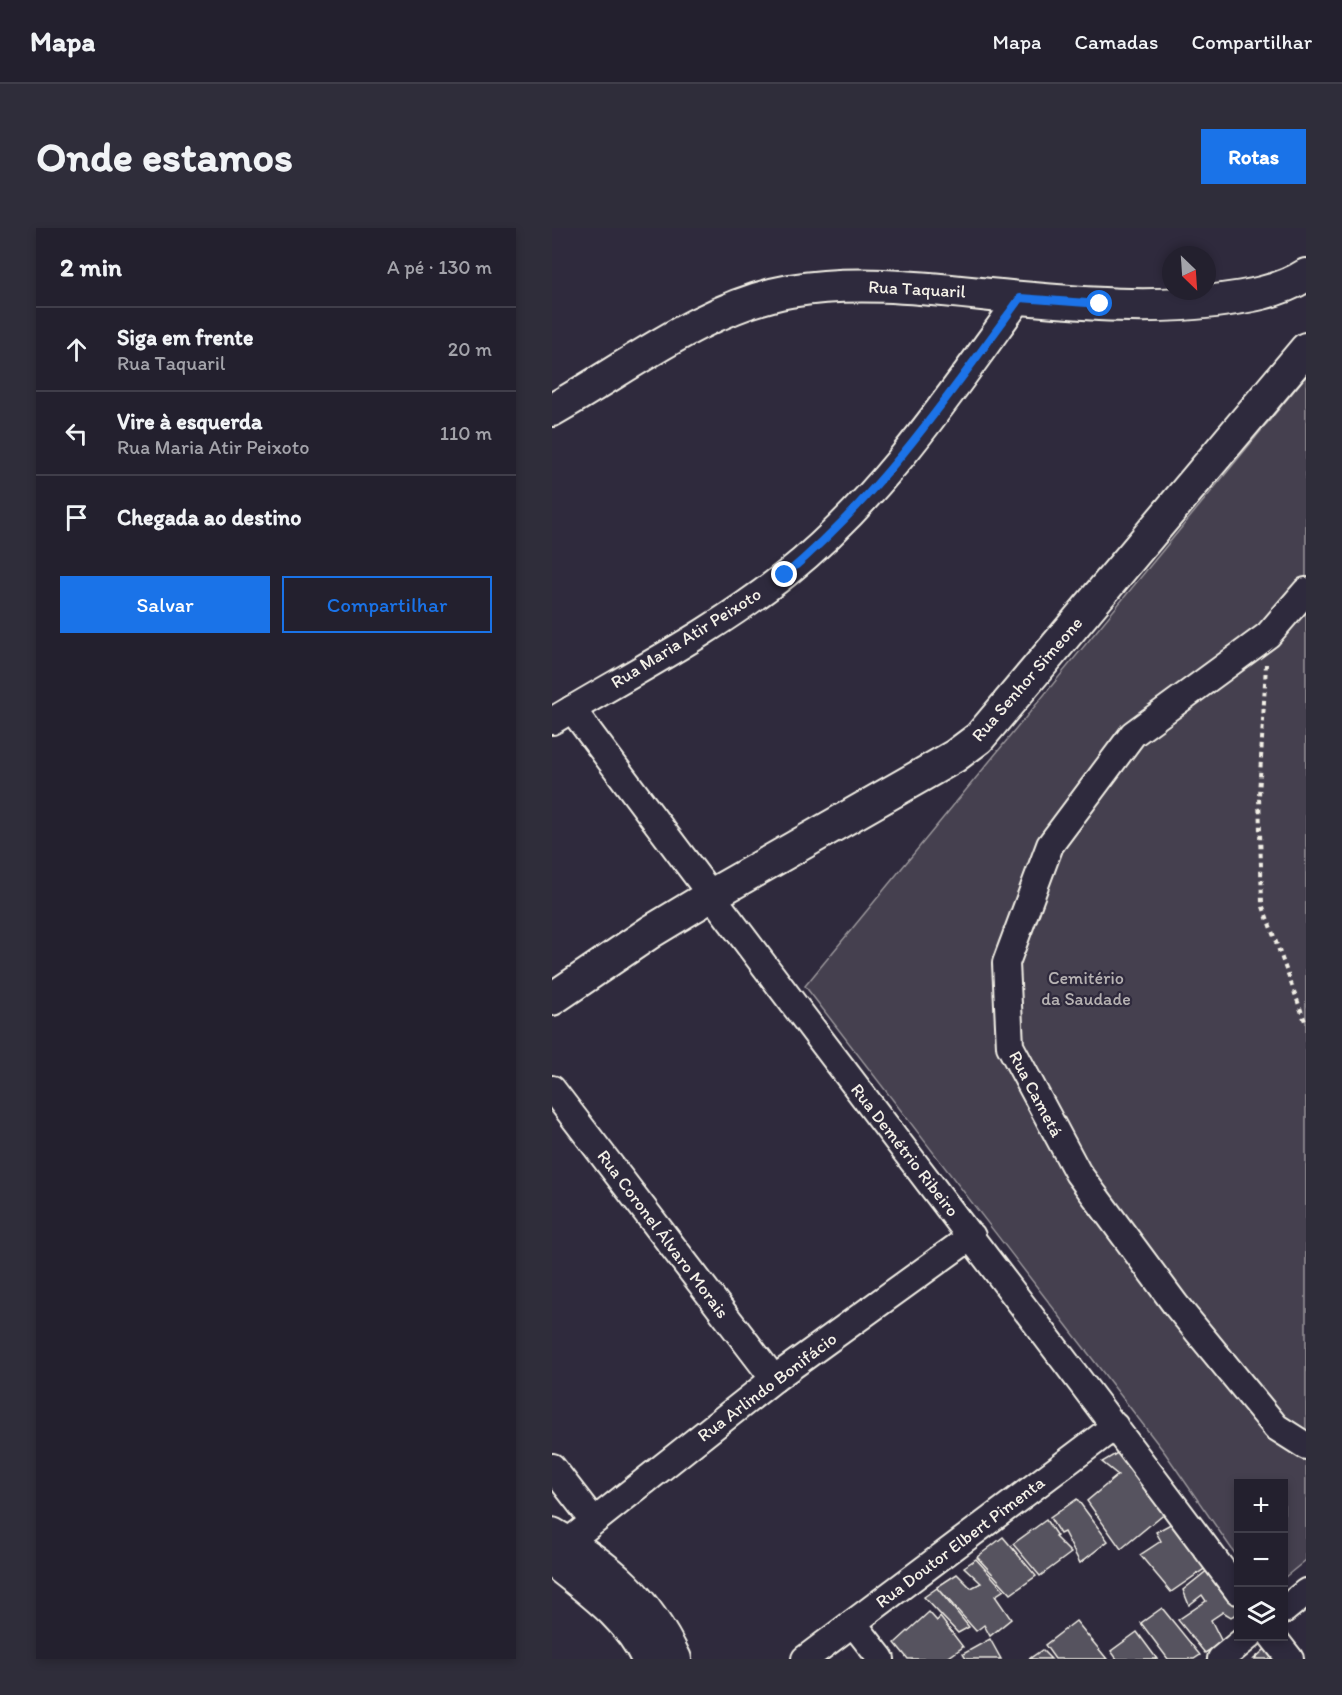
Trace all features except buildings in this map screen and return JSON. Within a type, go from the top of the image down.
[{"type":"street","name":"Rua Taquaril","points":[[552,410],[705,320],[749,301],[789,291],[833,286],[926,287],[1020,298],[1100,304],[1175,306],[1246,297],[1294,283],[1306,275]]},
{"type":"street","name":"Rua Maria Atir Peixoto","points":[[562,715],[765,590],[830,536],[894,468],[1020,298]]},
{"type":"street","name":"Rua Senhor Simeone","points":[[552,999],[710,896],[955,756],[979,738],[1306,349]]},
{"type":"street","name":"Rua Cametá","points":[[1306,591],[1268,634],[1133,734],[1050,845],[1006,963],[1010,1046],[1078,1173],[1175,1304],[1276,1427],[1306,1446]]},
{"type":"street","name":"Rua Demétrio Ribeiro","points":[[562,715],[710,896],[972,1236],[1235,1587]]},
{"type":"street","name":"Rua Coronel Álvaro Morais","points":[[552,1089],[774,1379]]},
{"type":"street","name":"Rua Arlindo Bonifácio","points":[[556,1548],[774,1379],[972,1236]]},
{"type":"street","name":"Rua Doutor Elbert Pimenta","points":[[805,1659],[1115,1426]]},
{"type":"street","points":[[552,1467],[593,1520]]},
{"type":"street","points":[[556,1548],[616,1613],[642,1646],[648,1659]]},
{"type":"street","points":[[556,1548],[612,1573],[631,1590],[666,1640],[675,1659]]},
{"type":"street","points":[[1288,1607],[1306,1592]]},
{"type":"street","points":[[853,1623],[881,1659]]},
{"type":"street","points":[[1221,1659],[1243,1641]]},
{"type":"street","points":[[1276,1641],[1290,1659]]},
{"type":"path","points":[[1268,634],[1259,796],[1262,904],[1306,1024]]},
{"type":"green space","name":"Cemitério da Saudade","points":[[1306,376],[1306,1560],[1288,1575],[1288,1479],[1234,1479],[1234,1552],[1165,1453],[805,986]]},
{"type":"route","points":[[785,575],[845,521],[894,468],[1020,298],[1100,304]]}]
